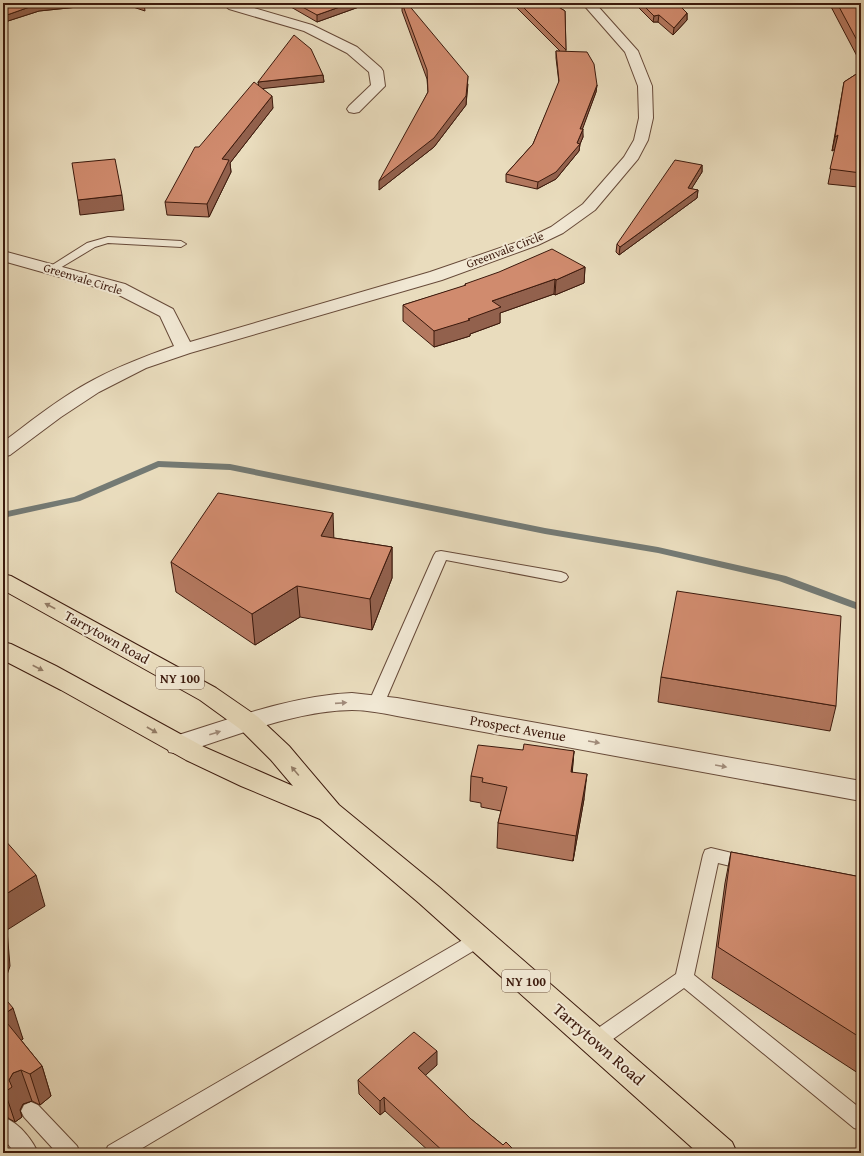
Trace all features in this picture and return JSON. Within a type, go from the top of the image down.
[{"type":"main road","name":"Tarrytown Road","points":[[3,581],[208,694],[249,723],[280,753],[330,812],[397,867],[721,1153]]},
{"type":"main road","name":"Tarrytown Road","points":[[3,650],[60,679],[178,745],[330,812]]},
{"type":"street","points":[[228,3],[233,6],[308,28],[352,50],[376,71],[378,86],[354,109]]},
{"type":"street","name":"Greenvale Circle","points":[[3,451],[54,413],[92,388],[140,364],[184,349],[436,276],[532,242],[557,230],[589,207],[631,159],[641,140],[646,118],[645,86],[631,51],[588,3]]},
{"type":"street","name":"Greenvale Circle","points":[[3,256],[119,288],[167,312],[184,349]]},
{"type":"street","name":"Prospect Avenue","points":[[178,745],[303,707],[344,702],[376,704],[861,791]]},
{"type":"lane","points":[[52,269],[90,245],[108,240],[181,244]]},
{"type":"lane","points":[[376,704],[441,555],[561,577]]},
{"type":"lane","points":[[595,1041],[684,978],[711,855],[764,866]]},
{"type":"lane","points":[[115,1153],[479,939]]},
{"type":"lane","points":[[684,978],[861,1121]]},
{"type":"lane","points":[[31,1111],[70,1153]]},
{"type":"lane","points":[[7,1128],[28,1153]]},
{"type":"building","points":[[3,3],[51,3],[38,4],[3,17]]},
{"type":"building","points":[[295,3],[351,3],[317,15]]},
{"type":"building","points":[[402,3],[407,3],[468,76],[466,96],[434,138],[379,181],[428,92],[427,70]]},
{"type":"building","points":[[519,3],[552,3],[565,11],[566,50]]},
{"type":"building","points":[[641,3],[677,3],[687,13],[674,28],[659,15],[654,16]]},
{"type":"building","points":[[837,3],[861,3],[861,46],[860,46]]},
{"type":"building","points":[[294,35],[311,49],[323,75],[258,82]]},
{"type":"building","points":[[556,51],[587,52],[594,64],[597,85],[580,129],[583,129],[577,143],[580,144],[556,172],[538,182],[506,174],[533,144],[559,81]]},
{"type":"building","points":[[861,71],[861,173],[830,169],[838,135],[835,137],[844,82]]},
{"type":"building","points":[[254,82],[272,96],[222,159],[229,160],[207,204],[165,202],[195,147],[199,147]]},
{"type":"building","points":[[115,159],[122,195],[78,200],[72,163]]},
{"type":"building","points":[[675,160],[702,165],[688,188],[698,190],[620,247],[617,244]]},
{"type":"building","points":[[552,249],[585,267],[556,280],[555,279],[492,301],[501,307],[468,319],[470,320],[434,331],[403,305],[466,285],[465,284],[499,272]]},
{"type":"building","points":[[218,493],[333,513],[321,536],[392,547],[370,599],[297,586],[252,614],[171,562]]},
{"type":"building","points":[[677,591],[841,616],[836,706],[661,677]]},
{"type":"building","points":[[524,744],[574,751],[571,772],[587,774],[576,836],[498,823],[507,787],[482,782],[483,778],[471,776],[478,745],[523,750]]},
{"type":"building","points":[[3,838],[36,875],[3,896]]},
{"type":"building","points":[[731,852],[861,877],[861,1038],[718,947]]},
{"type":"building","points":[[3,996],[13,1008],[3,1015]]},
{"type":"building","points":[[3,1018],[42,1066],[30,1074],[21,1070],[13,1073],[9,1080],[12,1087],[5,1092],[3,1091]]},
{"type":"building","points":[[414,1032],[437,1051],[418,1068],[471,1119],[503,1145],[506,1142],[517,1153],[445,1153],[384,1097],[380,1101],[358,1080]]},
{"type":"waterway","points":[[3,515],[77,499],[158,464],[230,467],[545,531],[658,550],[782,578],[861,608]]}]
